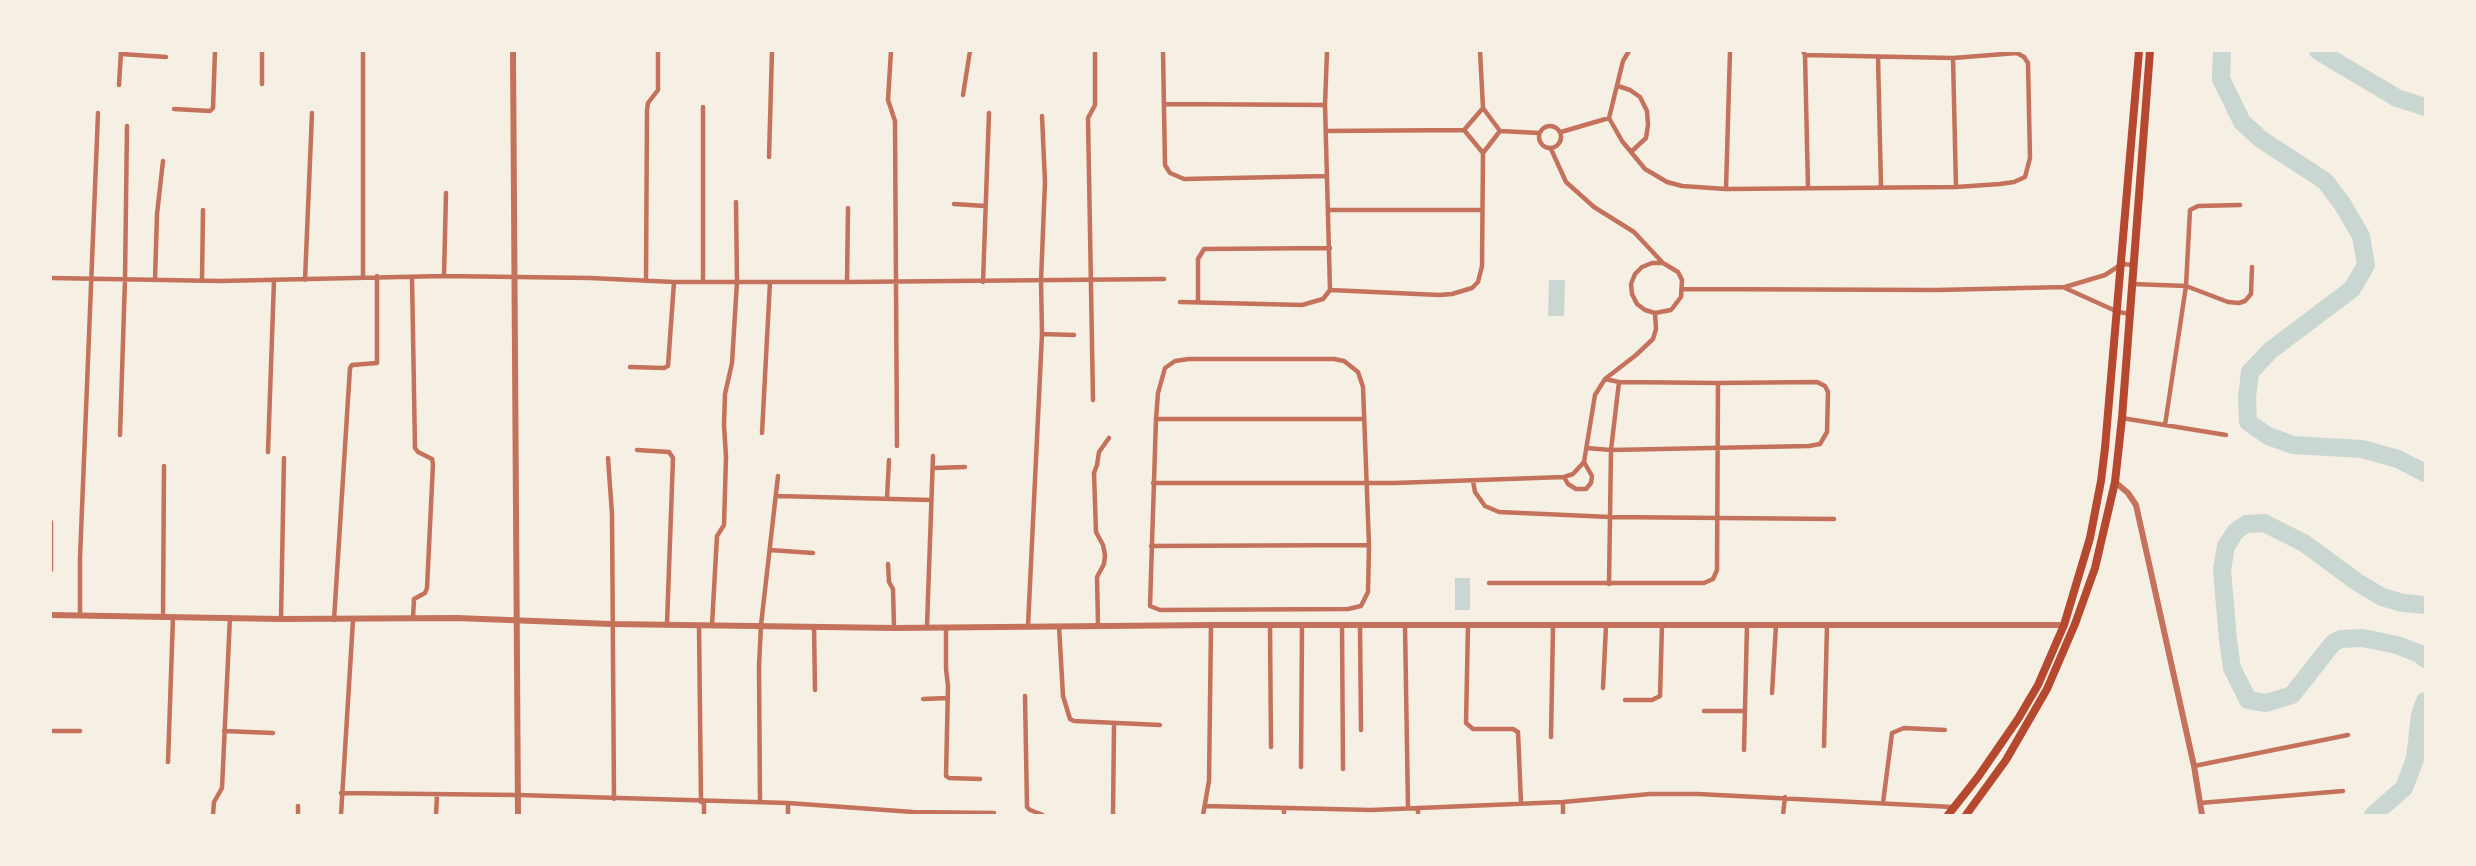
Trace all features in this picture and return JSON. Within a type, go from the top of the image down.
[{"type":"main road","points":[[1948,815],[2018,719],[2038,685],[2064,625],[2090,538],[2101,481],[2139,51]]},
{"type":"main road","points":[[1969,815],[2048,689],[2095,568],[2115,482],[2122,418],[2150,51]]},
{"type":"street","points":[[174,109],[209,111],[213,108],[215,51]]},
{"type":"street","points":[[262,51],[262,84]]},
{"type":"street","points":[[363,51],[363,277]]},
{"type":"street","points":[[513,51],[518,815]]},
{"type":"street","points":[[646,281],[647,110],[648,103],[658,90],[658,51]]},
{"type":"street","points":[[769,157],[772,51]]},
{"type":"street","points":[[891,51],[888,100],[895,121],[897,446]]},
{"type":"street","points":[[963,95],[970,51]]},
{"type":"street","points":[[1093,400],[1088,118],[1095,105],[1095,51]]},
{"type":"street","points":[[1163,51],[1165,164],[1174,176],[1184,179],[1327,176]]},
{"type":"street","points":[[1180,302],[1310,304],[1323,299],[1330,290],[1325,105],[1327,51]]},
{"type":"street","points":[[1479,51],[1483,108],[1500,131]]},
{"type":"street","points":[[1629,51],[1623,61],[1609,118],[1622,141],[1645,169],[1667,182],[1682,186],[1726,189],[1956,187],[2014,182],[2025,177],[2030,158],[2028,63],[2017,53],[1953,58],[1804,53],[1808,188]]},
{"type":"street","points":[[1726,189],[1730,51]]},
{"type":"street","points":[[119,85],[121,52],[166,57]]},
{"type":"street","points":[[1878,57],[1881,187]]},
{"type":"street","points":[[1953,58],[1956,187]]},
{"type":"street","points":[[1618,86],[1640,97],[1647,111],[1646,138],[1632,151]]},
{"type":"street","points":[[1165,104],[1325,105]]},
{"type":"street","points":[[703,107],[703,282]]},
{"type":"street","points":[[1326,131],[1464,130],[1483,108]]},
{"type":"street","points":[[80,615],[98,113]]},
{"type":"street","points":[[304,280],[312,113]]},
{"type":"street","points":[[983,282],[989,113]]},
{"type":"street","points":[[1028,626],[1042,334],[1045,182],[1042,116]]},
{"type":"street","points":[[1500,131],[1539,133],[1550,125],[1561,132],[1609,118]]},
{"type":"street","points":[[120,435],[127,126]]},
{"type":"street","points":[[1464,130],[1483,153]]},
{"type":"street","points":[[1330,290],[1452,295],[1472,288],[1478,282],[1482,266],[1483,153],[1500,131]]},
{"type":"street","points":[[1551,149],[1561,141],[1561,132]]},
{"type":"street","points":[[1539,133],[1542,145],[1551,149],[1566,182],[1594,207],[1634,232],[1663,263],[1678,272],[1683,289],[1681,297],[1671,310],[1655,313],[1637,304],[1632,295],[1631,284],[1642,267],[1652,262],[1663,263]]},
{"type":"street","points":[[155,280],[157,214],[163,161]]},
{"type":"street","points":[[444,276],[446,193]]},
{"type":"street","points":[[712,625],[717,536],[724,527],[725,394],[732,363],[737,282],[736,202]]},
{"type":"street","points":[[954,204],[985,206]]},
{"type":"street","points":[[2165,425],[2186,286],[2190,210],[2198,206],[2240,205]]},
{"type":"street","points":[[847,282],[848,208]]},
{"type":"street","points":[[202,281],[203,210]]},
{"type":"street","points":[[1329,210],[1481,210]]},
{"type":"street","points":[[1198,302],[1198,259],[1204,249],[1330,248]]},
{"type":"street","points":[[1683,289],[1958,290],[2065,287],[2105,275],[2122,264],[2134,265]]},
{"type":"street","points":[[2133,284],[2186,286],[2228,302],[2239,303],[2251,294],[2252,267]]},
{"type":"street","points":[[334,620],[349,368],[352,365],[377,363],[377,276]]},
{"type":"street","points":[[51,278],[202,281],[444,276],[674,282],[1164,279]]},
{"type":"street","points":[[412,277],[415,447],[418,452],[432,459],[433,464],[428,588],[425,593],[415,596],[413,618]]},
{"type":"street","points":[[268,452],[274,280]]},
{"type":"street","points":[[630,367],[668,366],[674,282]]},
{"type":"street","points":[[762,433],[770,282]]},
{"type":"street","points":[[2065,287],[2118,312],[2131,314]]},
{"type":"street","points":[[1153,483],[1473,481],[1564,477],[1573,474],[1584,462],[1595,396],[1605,379],[1653,339],[1656,328],[1655,313]]},
{"type":"street","points":[[1042,334],[1074,335]]},
{"type":"street","points":[[1189,359],[1345,360],[1358,372],[1363,387],[1363,419],[1369,545],[1367,598],[1361,606],[1348,609],[1155,609],[1150,606],[1148,600],[1156,418],[1165,368],[1175,361],[1189,359]]},
{"type":"street","points":[[1586,448],[1611,450],[1810,446],[1820,444],[1827,432],[1828,397],[1825,386],[1812,381],[1718,383],[1619,382],[1605,379]]},
{"type":"street","points":[[1609,584],[1611,450],[1619,382]]},
{"type":"street","points":[[1489,583],[1704,583],[1713,579],[1717,570],[1718,383]]},
{"type":"street","points":[[1156,418],[1363,419]]},
{"type":"street","points":[[2122,418],[2226,435]]},
{"type":"street","points":[[1098,625],[1097,577],[1104,564],[1104,555],[1103,545],[1096,532],[1094,473],[1099,452],[1109,438]]},
{"type":"street","points":[[637,450],[669,452],[673,458],[667,624]]},
{"type":"street","points":[[927,626],[933,456]]},
{"type":"street","points":[[281,619],[284,458]]},
{"type":"street","points":[[608,458],[612,514],[614,799]]},
{"type":"street","points":[[887,498],[890,460]]},
{"type":"street","points":[[1564,477],[1568,484],[1576,489],[1586,489],[1592,476],[1584,462]]},
{"type":"street","points":[[163,616],[164,466]]},
{"type":"street","points":[[933,467],[965,467]]},
{"type":"street","points":[[760,802],[761,625],[778,477]]},
{"type":"street","points":[[1473,481],[1475,492],[1485,506],[1499,512],[1610,517],[1834,519]]},
{"type":"street","points":[[2115,482],[2128,493],[2136,505],[2194,766],[2202,815]]},
{"type":"street","points":[[777,496],[931,500]]},
{"type":"street","points":[[51,523],[51,570]]},
{"type":"street","points":[[1151,547],[1369,545]]},
{"type":"street","points":[[770,550],[813,553]]},
{"type":"street","points":[[888,564],[889,582],[893,589],[894,628]]},
{"type":"street","points":[[51,615],[334,620],[413,618],[894,628],[1098,625],[2064,625]]},
{"type":"street","points":[[168,762],[173,616]]},
{"type":"street","points":[[213,815],[214,802],[222,788],[230,617]]},
{"type":"street","points":[[341,815],[353,620]]},
{"type":"street","points":[[699,624],[704,815]]},
{"type":"street","points":[[1203,815],[1209,781],[1211,625]]},
{"type":"street","points":[[1360,625],[1361,730]]},
{"type":"street","points":[[1405,625],[1408,808]]},
{"type":"street","points":[[1468,625],[1465,723],[1473,729],[1517,730],[1521,803]]},
{"type":"street","points":[[1625,700],[1652,700],[1660,696],[1662,625]]},
{"type":"street","points":[[1744,750],[1747,625]]},
{"type":"street","points":[[1772,694],[1776,625]]},
{"type":"street","points":[[1824,746],[1826,625]]},
{"type":"street","points":[[814,626],[815,690]]},
{"type":"street","points":[[1059,626],[1063,696],[1068,716],[1074,721],[1160,725]]},
{"type":"street","points":[[1270,626],[1271,747]]},
{"type":"street","points":[[1301,767],[1302,626]]},
{"type":"street","points":[[1342,626],[1343,769]]},
{"type":"street","points":[[1551,737],[1553,626]]},
{"type":"street","points":[[1603,688],[1606,626]]},
{"type":"street","points":[[946,628],[946,777],[980,779]]},
{"type":"street","points":[[1025,696],[1027,807],[1043,815]]},
{"type":"street","points":[[923,699],[948,698]]},
{"type":"street","points":[[1704,711],[1745,711]]},
{"type":"street","points":[[1113,815],[1114,724]]},
{"type":"street","points":[[1882,803],[1892,733],[1904,728],[1945,730]]},
{"type":"street","points":[[51,731],[79,731]]},
{"type":"street","points":[[224,731],[274,733]]},
{"type":"street","points":[[2194,766],[2348,735]]},
{"type":"street","points":[[2200,803],[2343,791]]},
{"type":"street","points":[[341,793],[760,802],[831,805],[913,814],[994,813]]},
{"type":"street","points":[[1205,806],[1371,813],[1408,808],[1563,802],[1650,794],[1785,797],[1955,808]]},
{"type":"street","points":[[436,815],[437,795]]},
{"type":"street","points":[[1783,815],[1785,797]]},
{"type":"street","points":[[1563,802],[1563,815]]},
{"type":"street","points":[[788,803],[788,815]]},
{"type":"street","points":[[831,805],[831,815]]},
{"type":"street","points":[[298,806],[298,815]]},
{"type":"street","points":[[1284,808],[1284,815]]},
{"type":"street","points":[[1418,808],[1418,815]]},
{"type":"shaded area","points":[[1549,280],[1565,280],[1564,316],[1548,316]]},
{"type":"shaded area","points":[[1455,578],[1470,578],[1470,610],[1455,610]]},
{"type":"waterway","points":[[2222,51],[2221,79],[2242,122],[2262,140],[2325,181],[2361,236],[2366,265],[2352,289],[2271,350],[2250,372],[2248,422],[2268,436],[2293,445],[2362,449],[2398,459],[2425,473]]},
{"type":"waterway","points":[[2318,51],[2397,98],[2425,107]]},
{"type":"waterway","points":[[2425,605],[2382,597],[2304,543],[2264,523],[2246,524],[2236,531],[2226,546],[2222,570],[2228,640],[2232,668],[2248,700],[2266,703],[2292,695],[2333,643],[2341,639],[2363,638],[2397,645],[2420,654],[2425,659]]},
{"type":"waterway","points":[[2373,815],[2404,788],[2415,759],[2420,715],[2425,701]]}]
